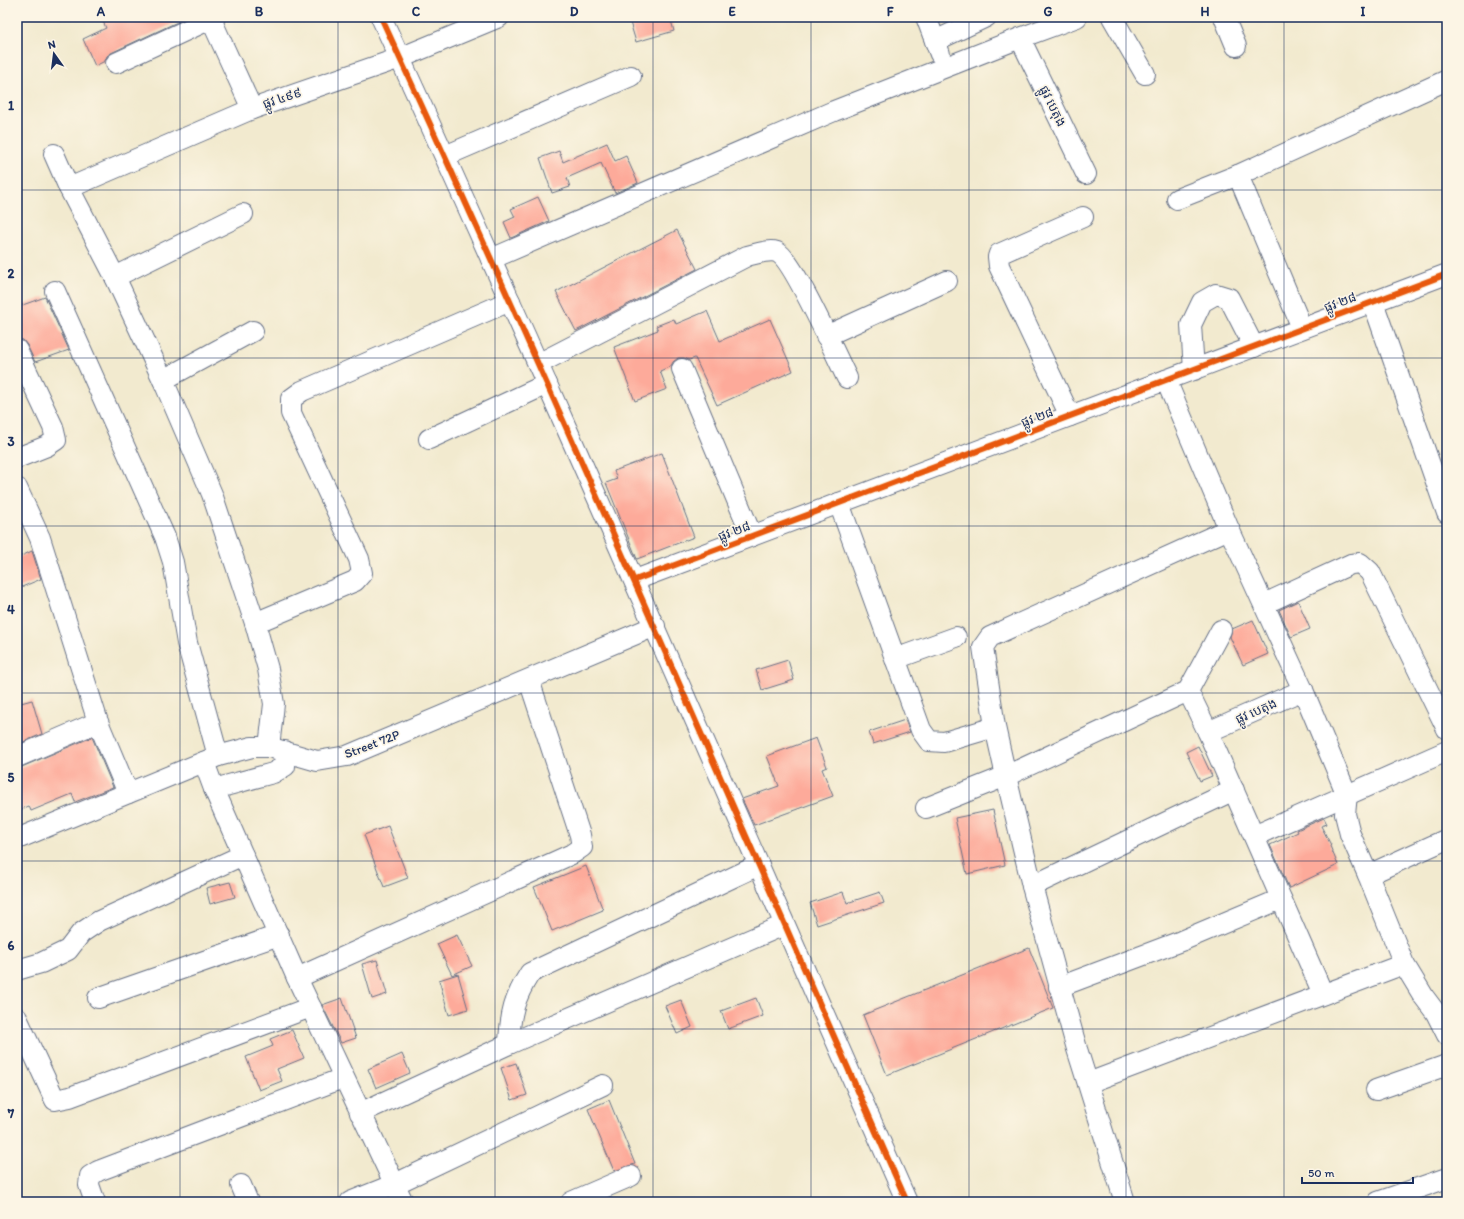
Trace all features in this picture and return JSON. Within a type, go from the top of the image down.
[{"type":"street","points":[[381,17],[635,580],[784,925],[907,1202]]},
{"type":"street","name":"ផ្លូវ ៤៩៩","points":[[69,188],[252,109],[400,58],[499,17]]},
{"type":"street","points":[[926,17],[945,67]]},
{"type":"street","points":[[935,41],[986,17]]},
{"type":"street","points":[[491,259],[812,120],[945,67],[1077,17]]},
{"type":"street","points":[[1112,17],[1146,74]]},
{"type":"street","points":[[1224,17],[1236,46]]},
{"type":"street","points":[[116,63],[212,18],[252,109]]},
{"type":"street","name":"ផ្លូវ បេតុង","points":[[1020,38],[1086,174]]},
{"type":"street","points":[[445,156],[631,76]]},
{"type":"street","points":[[1177,199],[1238,175],[1447,80]]},
{"type":"street","points":[[54,154],[69,188],[115,277],[164,380],[212,494],[255,623],[268,668],[274,704],[277,749],[285,766],[273,773],[214,788]]},
{"type":"street","points":[[1238,175],[1302,328]]},
{"type":"street","points":[[115,277],[243,214]]},
{"type":"street","points":[[1070,416],[998,266],[998,257],[999,254],[1083,217]]},
{"type":"street","points":[[538,364],[747,256],[769,251],[778,253],[786,260],[802,286],[847,378]]},
{"type":"street","name":"ផ្លូវ ២៨","points":[[635,580],[1447,274]]},
{"type":"street","points":[[826,336],[947,281]]},
{"type":"street","points":[[55,290],[165,536],[173,562],[187,643],[211,759],[214,788],[297,978],[343,1078],[399,1193]]},
{"type":"street","points":[[1194,370],[1191,325],[1202,302],[1216,294],[1229,298],[1254,347]]},
{"type":"street","points":[[255,623],[355,581],[362,573],[359,559],[291,413],[291,399],[302,391],[510,301]]},
{"type":"street","points":[[1373,302],[1447,513]]},
{"type":"street","points":[[164,380],[253,331]]},
{"type":"street","points":[[17,350],[53,427],[56,440],[47,446],[17,458]]},
{"type":"street","points":[[682,369],[752,536]]},
{"type":"street","points":[[1166,380],[1229,529],[1303,690],[1347,795],[1344,814],[1348,827],[1404,964],[1424,997],[1442,1011],[1447,1035]]},
{"type":"street","points":[[430,439],[547,384]]},
{"type":"street","points":[[17,488],[40,538],[98,722],[128,793]]},
{"type":"street","points":[[839,503],[920,730],[929,741],[944,742],[995,727]]},
{"type":"street","points":[[1125,1202],[1059,987],[1032,886],[995,727],[983,647],[990,637],[1229,529]]},
{"type":"street","points":[[1264,604],[1351,564],[1360,563],[1370,572],[1447,729]]},
{"type":"street","name":"Street 72P","points":[[17,839],[211,759],[252,747],[277,749],[317,761],[347,756],[655,626]]},
{"type":"street","points":[[926,808],[1006,776],[1188,691],[1221,630]]},
{"type":"street","points":[[895,659],[956,636]]},
{"type":"street","points":[[297,978],[572,854],[582,847],[580,835],[529,680]]},
{"type":"street","name":"ផ្លូវ បេតុង","points":[[1208,732],[1303,690]]},
{"type":"street","points":[[1188,691],[1234,790],[1323,994]]},
{"type":"street","points":[[17,757],[98,722]]},
{"type":"street","points":[[1254,836],[1447,751]]},
{"type":"street","points":[[1032,886],[1234,790]]},
{"type":"street","points":[[1368,874],[1447,839]]},
{"type":"street","points":[[17,970],[41,963],[68,950],[81,933],[99,921],[243,855]]},
{"type":"street","points":[[509,1044],[510,1023],[514,1005],[521,987],[530,973],[759,865]]},
{"type":"street","points":[[1059,987],[1181,941],[1281,898]]},
{"type":"street","points":[[360,1113],[509,1044],[784,925]]},
{"type":"street","points":[[98,998],[279,935]]},
{"type":"street","points":[[1088,1084],[1404,964]]},
{"type":"street","points":[[17,1018],[55,1100],[70,1097],[311,1007]]},
{"type":"street","points":[[1376,1090],[1447,1065]]},
{"type":"street","points":[[95,1202],[89,1185],[90,1176],[98,1171],[343,1078]]},
{"type":"street","points":[[350,1202],[399,1193],[603,1085]]},
{"type":"street","points":[[571,1202],[631,1176]]},
{"type":"street","points":[[1378,1202],[1447,1178]]},
{"type":"building","points":[[101,17],[188,17],[111,53],[107,56],[105,61],[95,66],[83,39],[106,28]]},
{"type":"building","points":[[636,17],[670,17],[674,31],[636,42],[629,19]]},
{"type":"building","points":[[607,143],[615,161],[626,156],[638,183],[615,193],[601,163],[567,178],[570,187],[552,193],[540,158],[559,151],[563,162]]},
{"type":"building","points":[[538,197],[549,221],[511,238],[504,222],[515,217],[511,209]]},
{"type":"building","points":[[677,230],[697,269],[576,331],[556,292]]},
{"type":"building","points":[[45,297],[69,350],[35,362],[27,345],[23,340],[17,339],[17,307]]},
{"type":"building","points":[[707,311],[720,341],[770,319],[793,371],[717,405],[695,358],[689,360],[678,358],[671,366],[660,371],[667,389],[635,401],[614,347],[658,330],[656,326],[674,319],[676,324]]},
{"type":"building","points":[[662,453],[694,537],[637,559],[606,483],[617,479],[614,471]]},
{"type":"building","points":[[32,551],[41,579],[17,589],[17,558]]},
{"type":"building","points":[[1298,601],[1310,629],[1291,637],[1279,610]]},
{"type":"building","points":[[1253,620],[1268,654],[1243,665],[1230,637],[1232,629]]},
{"type":"building","points":[[788,660],[794,680],[762,690],[756,670]]},
{"type":"building","points":[[32,700],[42,734],[21,743],[17,729],[17,704]]},
{"type":"building","points":[[905,720],[910,732],[873,744],[869,732]]},
{"type":"building","points":[[92,737],[113,787],[75,802],[72,794],[31,811],[29,806],[17,811],[17,769]]},
{"type":"building","points":[[816,738],[827,767],[822,769],[833,796],[754,825],[742,799],[779,786],[767,756]]},
{"type":"building","points":[[1198,746],[1212,776],[1200,781],[1186,752]]},
{"type":"building","points":[[993,810],[1005,865],[967,874],[955,818]]},
{"type":"building","points":[[1324,818],[1327,824],[1321,826],[1331,845],[1330,846],[1338,865],[1289,888],[1270,845],[1298,832],[1297,830]]},
{"type":"building","points":[[388,826],[408,878],[384,887],[364,835]]},
{"type":"building","points":[[586,866],[603,910],[552,931],[534,887]]},
{"type":"building","points":[[230,882],[235,897],[210,904],[206,888]]},
{"type":"building","points":[[843,892],[847,903],[880,892],[884,903],[817,925],[810,903]]},
{"type":"building","points":[[457,935],[472,966],[452,975],[437,944]]},
{"type":"building","points":[[1029,948],[1053,1008],[887,1075],[863,1015]]},
{"type":"building","points":[[377,960],[387,994],[372,999],[362,964]]},
{"type":"building","points":[[458,974],[468,1009],[449,1015],[439,980]]},
{"type":"building","points":[[342,998],[356,1038],[341,1043],[322,1005]]},
{"type":"building","points":[[756,998],[763,1016],[728,1029],[721,1011]]},
{"type":"building","points":[[681,1000],[692,1027],[677,1034],[665,1006]]},
{"type":"building","points":[[292,1030],[304,1058],[277,1069],[282,1081],[259,1090],[246,1057],[273,1046],[270,1039]]},
{"type":"building","points":[[402,1054],[410,1073],[376,1088],[368,1069]]},
{"type":"building","points":[[516,1063],[527,1095],[512,1100],[501,1068]]},
{"type":"building","points":[[609,1100],[635,1164],[614,1171],[588,1109]]},
{"type":"cycle path","points":[[381,17],[581,460],[907,1202]]},
{"type":"cycle path","points":[[635,580],[1447,274]]}]
